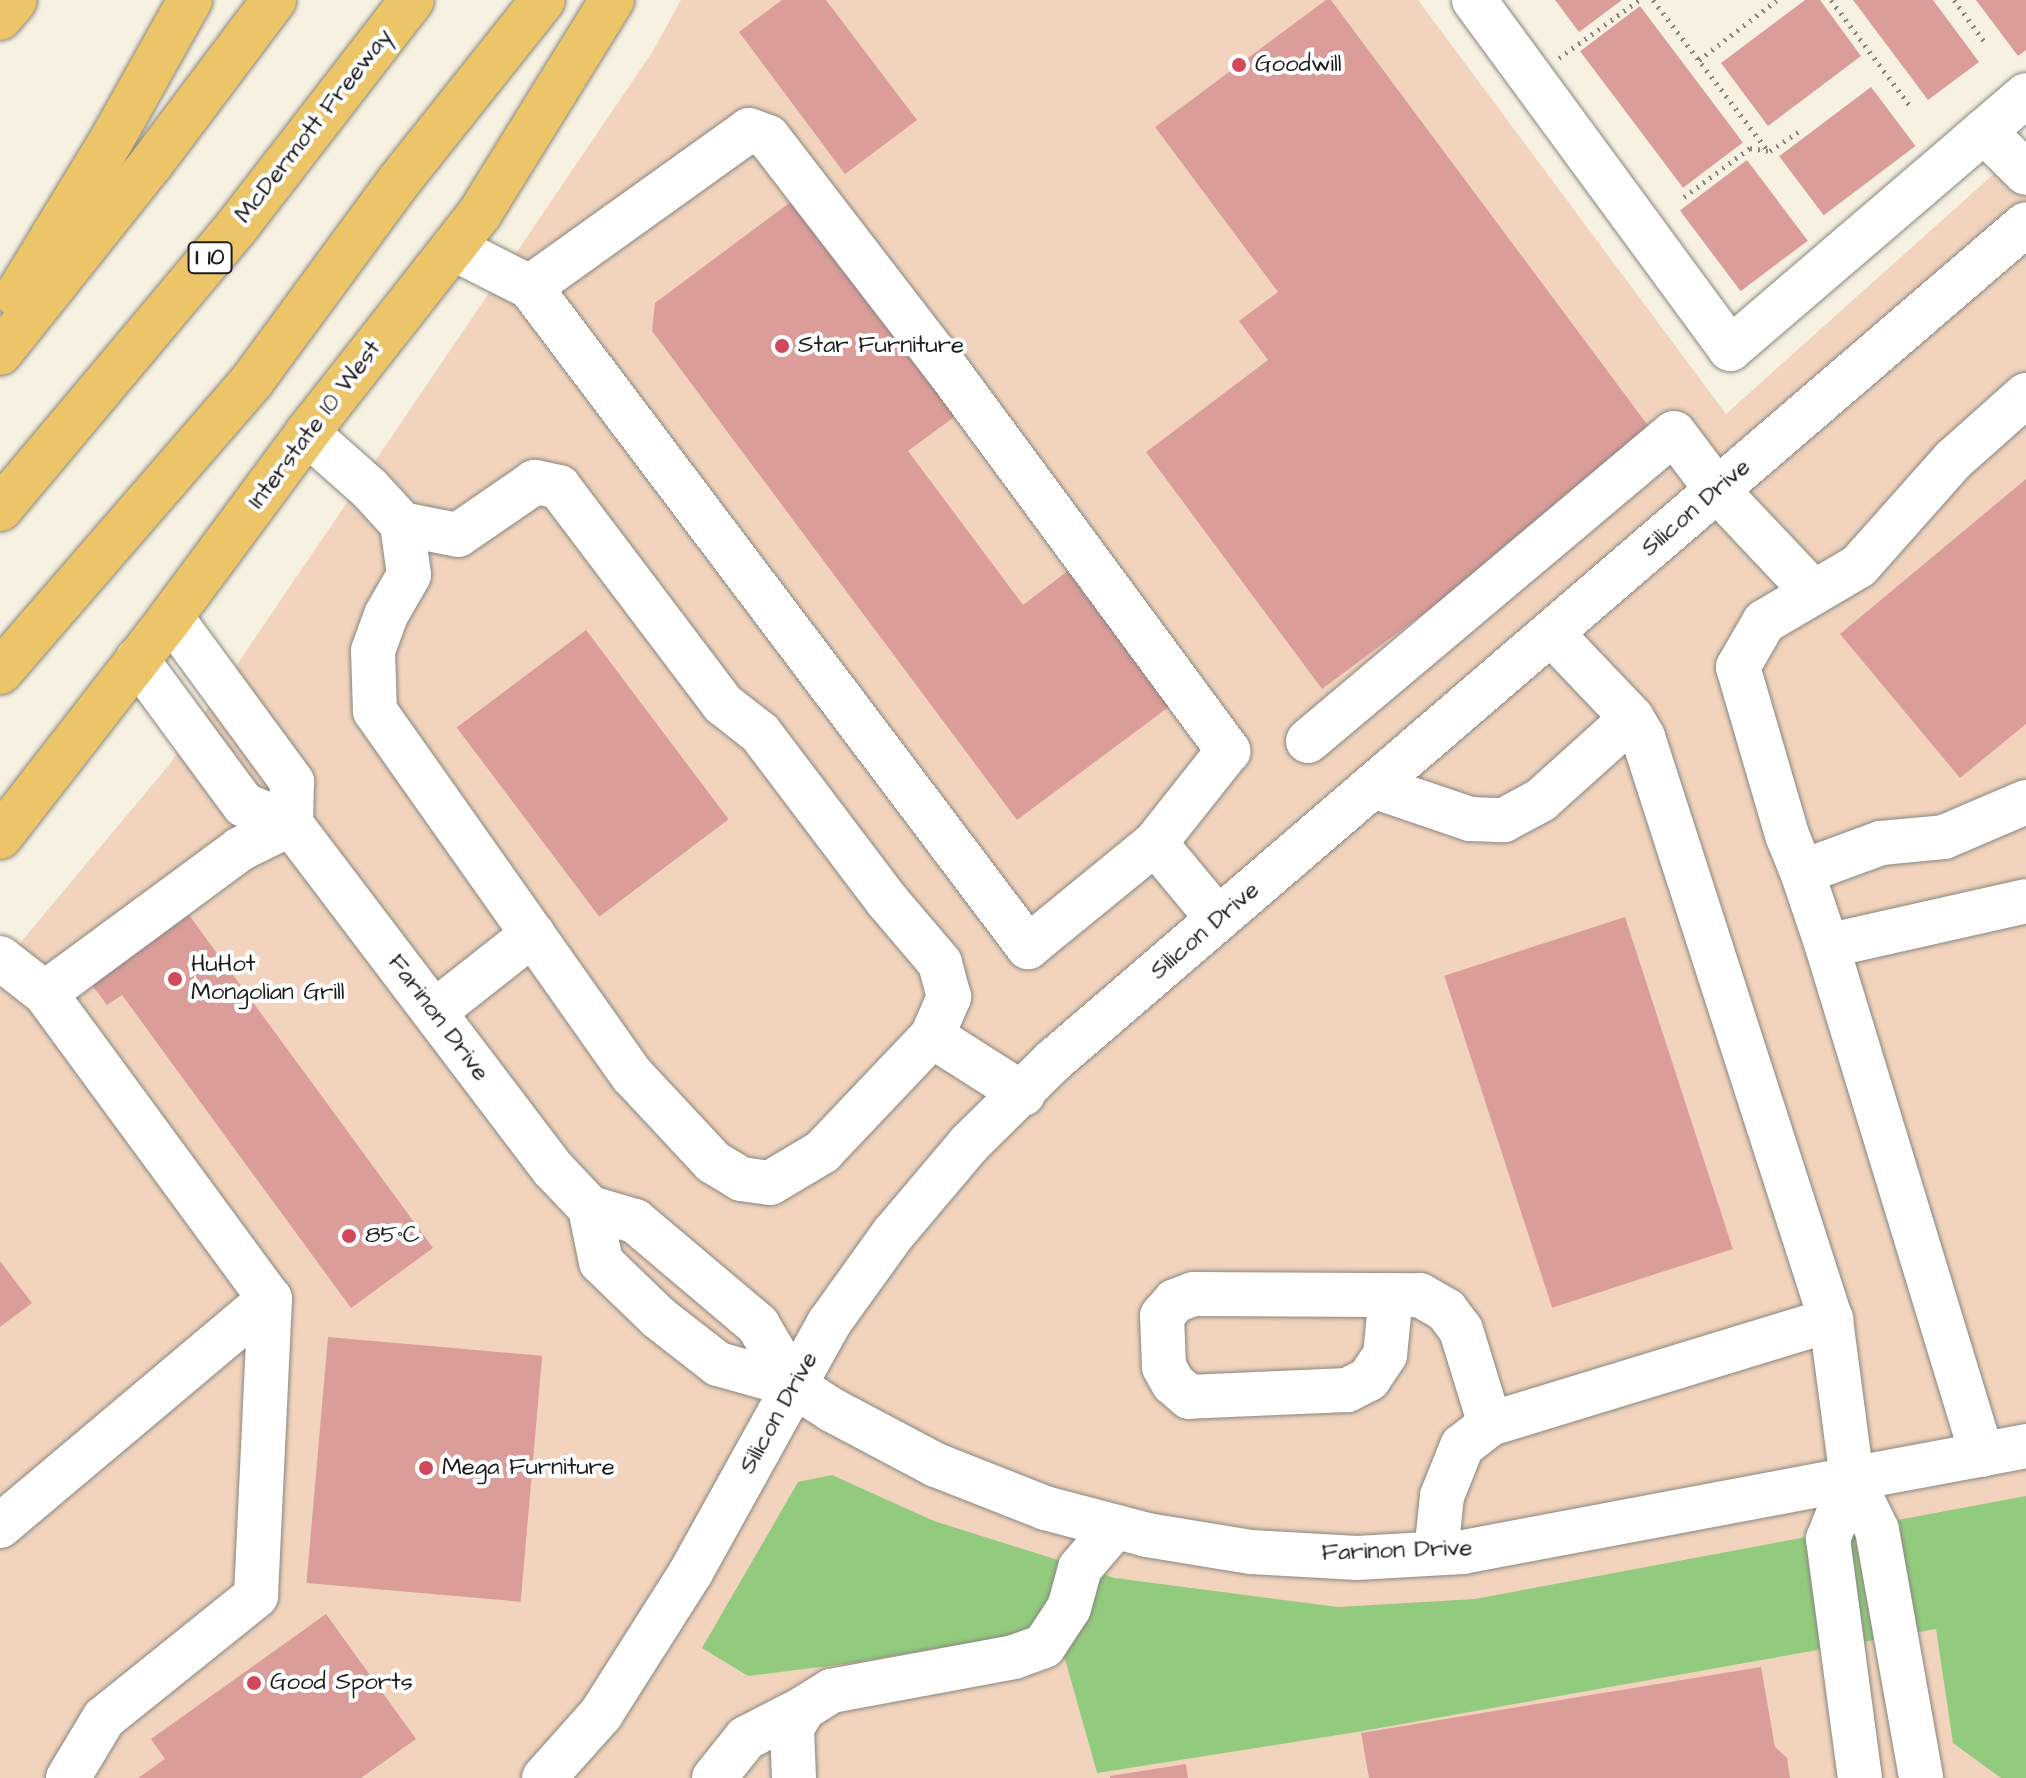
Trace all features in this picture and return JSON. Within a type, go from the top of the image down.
[{"type":"main road","points":[[0,18],[15,0]]},
{"type":"main road","points":[[0,323],[111,141],[190,0]]},
{"type":"main road","points":[[0,353],[151,164],[274,0]]},
{"type":"main road","name":"McDermott Freeway","points":[[0,509],[235,229],[412,0]]},
{"type":"main road","points":[[0,672],[252,381],[399,181],[543,0]]},
{"type":"main road","name":"Interstate 10 West","points":[[0,837],[171,617],[307,433],[480,213],[612,0]]},
{"type":"street","points":[[1474,0],[1730,349],[2026,95]]},
{"type":"street","points":[[453,248],[530,287],[1028,947],[1155,843],[1228,751],[959,384],[768,137],[749,130],[530,287]]},
{"type":"street","points":[[1984,131],[2026,173]]},
{"type":"street","name":"Silicon Drive","points":[[544,1778],[601,1714],[691,1572],[829,1323],[893,1234],[969,1144],[1053,1061],[2026,224]]},
{"type":"street","points":[[1982,1455],[1827,946],[1787,835],[1738,667],[1764,622],[1859,566],[1953,460],[2026,395]]},
{"type":"street","points":[[307,433],[370,489],[402,524],[409,575]]},
{"type":"street","points":[[1308,741],[1674,433],[1717,490],[1814,593]]},
{"type":"street","points":[[535,482],[559,487],[723,704],[760,733],[888,902],[940,963],[949,997],[932,1036],[822,1152],[770,1183],[741,1179],[713,1162],[632,1075],[375,711],[373,651],[386,615],[409,575],[458,535],[535,482]]},
{"type":"street","points":[[402,524],[458,535]]},
{"type":"street","points":[[171,617],[292,782],[291,824]]},
{"type":"street","points":[[1551,633],[1632,718],[1643,737],[1831,1320],[1852,1479],[1877,1530],[1921,1778]]},
{"type":"street","points":[[137,660],[244,805],[291,824]]},
{"type":"street","points":[[1373,786],[1470,819],[1504,820],[1541,800],[1632,718]]},
{"type":"street","points":[[1802,872],[1881,843],[1944,837],[2026,802]]},
{"type":"street","points":[[45,993],[240,849],[291,824]]},
{"type":"street","name":"Farinon Drive","points":[[291,824],[553,1169],[590,1208],[635,1221],[758,1325],[793,1385]]},
{"type":"street","points":[[1155,843],[1218,919]]},
{"type":"street","points":[[1827,946],[2026,901]]},
{"type":"street","points":[[434,1012],[533,934]]},
{"type":"street","points":[[0,958],[45,993],[270,1299],[256,1596],[104,1718],[68,1778]]},
{"type":"street","points":[[932,1036],[1023,1094]]},
{"type":"street","name":"Farinon Drive","points":[[590,1208],[601,1262],[659,1318],[718,1364],[793,1385],[832,1410],[936,1465],[1045,1508],[1115,1527],[1251,1552],[1357,1558],[1463,1552],[2026,1446]]},
{"type":"street","points":[[1391,1295],[1385,1355],[1369,1379],[1347,1390],[1189,1397],[1173,1383],[1164,1367],[1162,1316],[1175,1301],[1193,1294],[1420,1295],[1446,1310],[1461,1330],[1490,1424]]},
{"type":"street","points":[[0,1526],[270,1299]]},
{"type":"street","points":[[1436,1553],[1442,1496],[1462,1446],[1490,1424],[1831,1320]]},
{"type":"street","points":[[1852,1479],[1828,1539],[1860,1778]]},
{"type":"street","points":[[714,1778],[746,1738],[831,1691],[1014,1657],[1044,1646],[1069,1608],[1080,1568],[1115,1527]]},
{"type":"street","points":[[794,1778],[792,1728],[804,1708]]},
{"type":"path","points":[[1532,78],[1639,0]]},
{"type":"path","points":[[1653,0],[1768,151]]},
{"type":"path","points":[[1699,60],[1777,0]]},
{"type":"path","points":[[1831,0],[1910,106]]},
{"type":"path","points":[[1954,0],[1984,41]]},
{"type":"path","points":[[1750,148],[1768,151],[1798,132]]},
{"type":"path","points":[[1684,197],[1750,148],[1755,134]]},
{"type":"shaded area","points":[[681,0],[1418,0],[1726,414],[2026,145],[2026,1778],[0,1778],[0,967],[169,765],[653,51]]},
{"type":"green space","points":[[832,1475],[934,1521],[1115,1578],[1338,1607],[1475,1599],[2026,1496],[2026,1778],[2001,1778],[1953,1743],[1936,1629],[1357,1732],[1097,1773],[1065,1659],[1011,1636],[845,1664],[748,1676],[702,1648],[798,1482]]},
{"type":"building","points":[[782,0],[826,0],[917,120],[845,174],[739,32]]},
{"type":"building","points":[[1326,0],[1331,0],[1658,439],[1322,689],[1146,452],[1268,360],[1239,321],[1278,292],[1155,127]]},
{"type":"building","points":[[1555,0],[1622,0],[1579,32]]},
{"type":"building","points":[[1805,0],[1820,0],[1861,56],[1768,126],[1721,63]]},
{"type":"building","points":[[1853,0],[1933,0],[1979,62],[1928,100]]},
{"type":"building","points":[[1976,0],[2026,0],[2026,50],[2018,56]]},
{"type":"building","points":[[1640,6],[1743,143],[1683,188],[1580,51]]},
{"type":"building","points":[[1871,87],[1916,146],[1824,215],[1779,156]]},
{"type":"building","points":[[1747,160],[1808,241],[1741,291],[1680,211]]},
{"type":"building","points":[[796,198],[957,415],[908,451],[1023,605],[1073,567],[1174,703],[1017,820],[652,331],[655,303]]},
{"type":"building","points":[[2026,479],[2026,724],[1960,778],[1840,634]]},
{"type":"building","points":[[586,630],[729,819],[599,917],[457,727]]},
{"type":"building","points":[[189,915],[433,1248],[351,1308],[122,995],[107,1005],[92,985]]},
{"type":"building","points":[[1625,917],[1733,1249],[1552,1308],[1444,976]]},
{"type":"building","points":[[0,1261],[32,1303],[0,1327]]},
{"type":"building","name":"Mega Furniture","points":[[328,1337],[542,1356],[521,1602],[306,1583]]},
{"type":"building","points":[[326,1614],[416,1739],[361,1778],[138,1778],[165,1759],[151,1739]]},
{"type":"building","points":[[1761,1667],[1775,1747],[1787,1758],[1790,1778],[1369,1778],[1361,1733]]},
{"type":"building","points":[[1186,1764],[1188,1778],[1110,1778],[1110,1776]]},
{"type":"place","name":"Goodwill","points":[[1239,65]]},
{"type":"place","name":"Star Furniture","points":[[782,346]]},
{"type":"place","name":"HuHot Mongolian Grill","points":[[175,979]]},
{"type":"place","name":"85°C","points":[[349,1236]]},
{"type":"place","name":"Mega Furniture","points":[[426,1468]]},
{"type":"place","name":"Good Sports","points":[[254,1683]]}]
